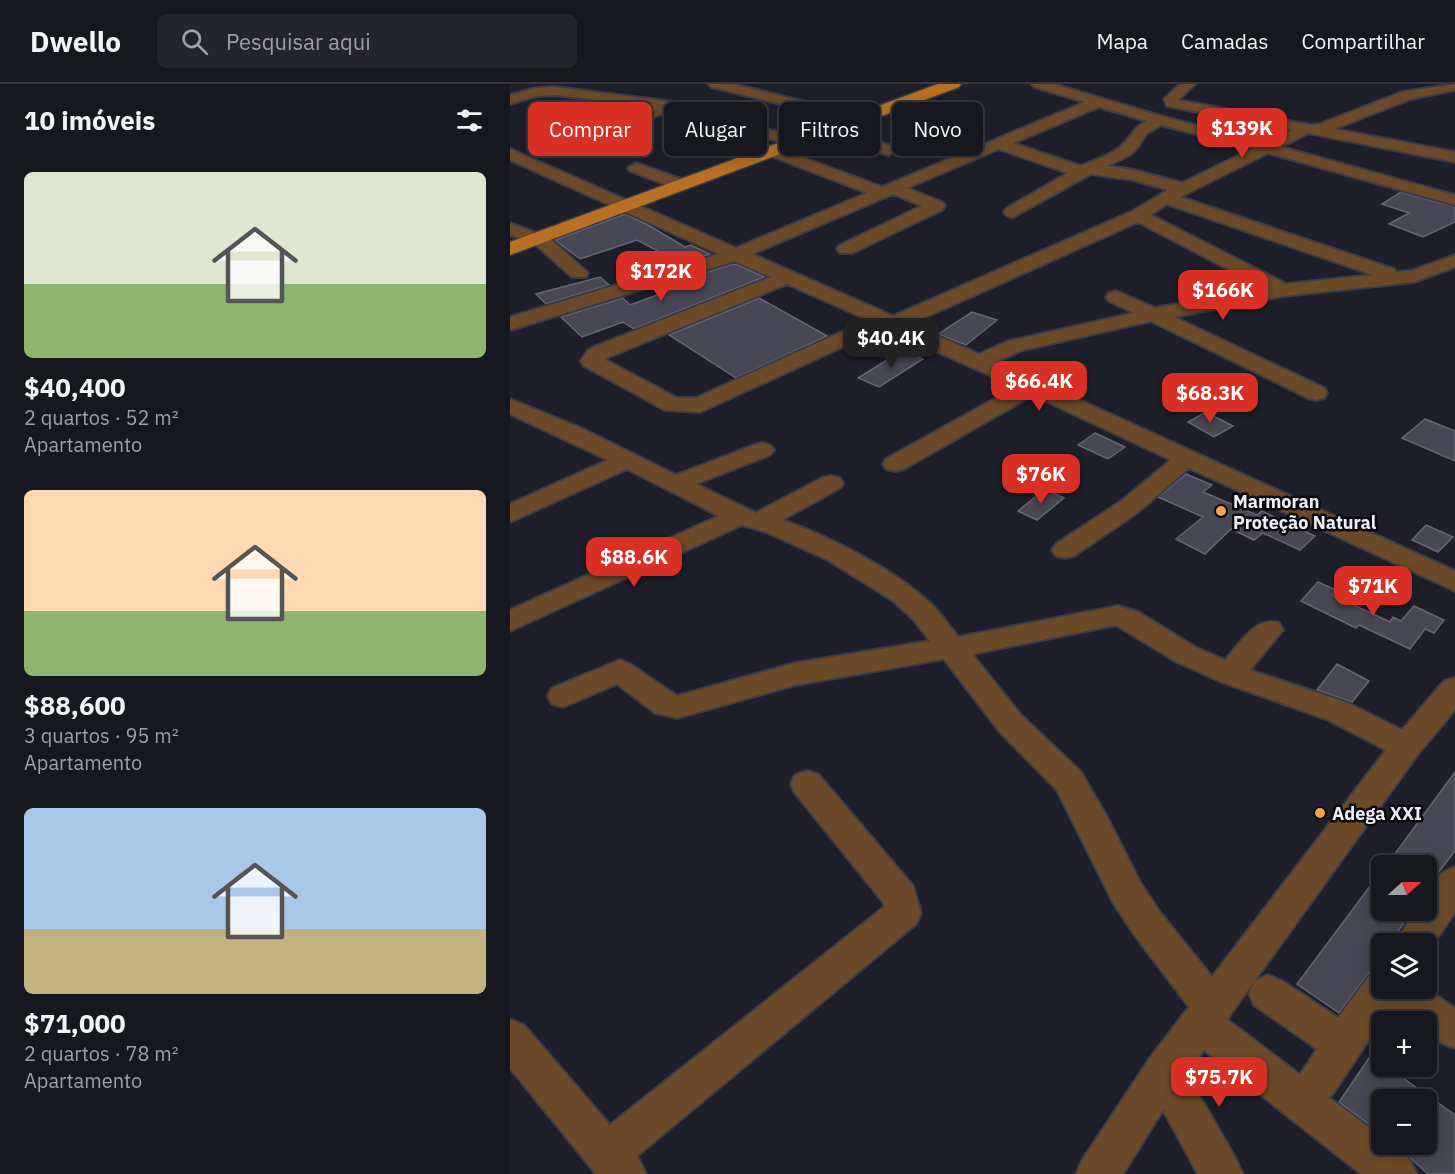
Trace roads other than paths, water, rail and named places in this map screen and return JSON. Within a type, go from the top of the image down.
[{"type":"main road","points":[[880,111],[953,84]]},
{"type":"main road","points":[[510,249],[779,148]]},
{"type":"street","points":[[606,97],[623,89],[617,84]]},
{"type":"street","points":[[1039,84],[1159,120],[1394,181],[1455,200]]},
{"type":"street","points":[[1188,84],[1171,99],[1172,103],[1455,158]]},
{"type":"street","points":[[679,102],[728,85],[793,102]]},
{"type":"street","points":[[510,86],[536,92]]},
{"type":"street","points":[[788,277],[603,350],[595,354],[592,361],[673,405],[700,405],[1139,215],[1165,198],[1265,148],[1308,130],[1322,129],[1407,95],[1455,86]]},
{"type":"street","points":[[510,100],[536,92],[555,91],[664,104]]},
{"type":"street","points":[[510,324],[737,254],[1100,101]]},
{"type":"street","points":[[1013,212],[1086,170],[1124,152],[1133,144],[1140,131],[1159,120]]},
{"type":"street","points":[[1000,144],[1086,170],[1134,175],[1184,189]]},
{"type":"street","points":[[880,147],[888,150]]},
{"type":"street","points":[[772,151],[936,206],[846,249]]},
{"type":"street","points":[[510,154],[1032,387],[1455,582]]},
{"type":"street","points":[[510,167],[526,162]]},
{"type":"street","points":[[636,168],[680,185]]},
{"type":"street","points":[[1165,198],[1396,276]]},
{"type":"street","points":[[1139,215],[1283,290]]},
{"type":"street","points":[[510,228],[537,239],[580,265]]},
{"type":"street","points":[[979,363],[1016,345],[1152,315],[1283,290],[1426,273],[1455,261]]},
{"type":"street","points":[[1116,297],[1316,393]]},
{"type":"street","points":[[896,464],[1032,387]]},
{"type":"street","points":[[510,406],[573,433],[674,484],[837,554],[902,594],[923,612],[1010,723],[1069,781],[1095,827],[1127,893],[1207,1016],[1395,1174]]},
{"type":"street","points":[[674,484],[762,450]]},
{"type":"street","points":[[1065,550],[1129,507],[1186,459]]},
{"type":"street","points":[[510,514],[626,461]]},
{"type":"street","points":[[510,621],[831,483]]},
{"type":"street","points":[[562,696],[620,671],[666,705],[677,707],[795,674],[951,648],[1118,615],[1185,654],[1230,674],[1337,711],[1407,746]]},
{"type":"street","points":[[1230,674],[1269,630]]},
{"type":"street","points":[[1098,1174],[1164,1072],[1407,746],[1455,689]]},
{"type":"street","points":[[510,1038],[616,1164],[903,913],[900,897],[807,784]]},
{"type":"street","points":[[1420,933],[1455,882]]},
{"type":"street","points":[[1268,993],[1343,1044]]},
{"type":"street","points":[[1318,1081],[1374,999]]},
{"type":"street","points":[[1408,999],[1455,1030]]},
{"type":"street","points":[[1164,1072],[1221,1174]]},
{"type":"place","name":"Marmoran Proteção Natural","points":[[1221,511]]},
{"type":"place","name":"Adega XXI","points":[[1320,813]]}]
